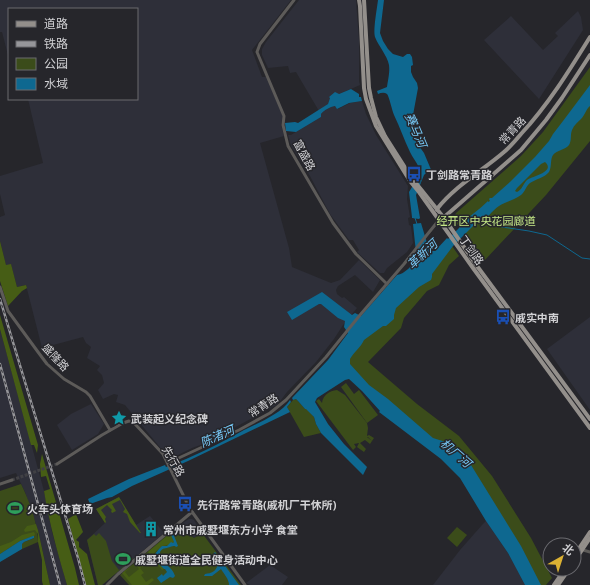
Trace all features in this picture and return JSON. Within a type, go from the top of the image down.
[{"type":"main road","name":"丁剑路","points":[[359,0],[364,88],[366,99],[376,126],[411,179],[590,419]]},
{"type":"main road","name":"丁剑路","points":[[364,0],[367,65],[371,98],[376,117],[385,136],[411,179]]},
{"type":"main road","name":"常青路","points":[[436,209],[468,179],[504,152],[531,124],[555,92],[590,37]]},
{"type":"main road","name":"常青路","points":[[442,219],[521,150],[532,138],[562,98],[590,55]]},
{"type":"main road","name":"丁剑路","points":[[420,191],[436,209]]},
{"type":"main road","points":[[436,209],[442,219]]},
{"type":"main road","name":"丁剑路","points":[[459,243],[473,268],[590,428]]},
{"type":"main road","points":[[582,546],[590,532]]},
{"type":"main road","points":[[582,547],[590,538]]},
{"type":"street","name":"富盛路","points":[[294,0],[260,44],[257,52],[284,116],[288,146],[333,223],[356,254],[387,284]]},
{"type":"street","name":"常青路","points":[[168,464],[239,430],[277,408],[326,357],[360,314],[442,219]]},
{"type":"street","name":"盛隆路","points":[[0,287],[8,311],[47,364],[64,379],[90,396],[110,430]]},
{"type":"street","name":"先行路","points":[[57,464],[110,430],[130,420],[163,454],[192,512],[245,585]]},
{"type":"street","points":[[0,484],[12,480]]},
{"type":"street","points":[[107,585],[192,512]]},
{"type":"shaded area","points":[[0,0],[291,0],[252,50],[262,77],[266,77],[283,116],[281,124],[284,136],[260,143],[289,248],[292,267],[331,283],[340,280],[359,260],[380,280],[373,292],[355,275],[338,286],[336,290],[337,294],[342,298],[344,297],[357,308],[316,362],[287,392],[278,404],[206,443],[172,458],[168,457],[125,405],[116,402],[118,395],[114,394],[103,399],[98,390],[104,383],[102,375],[97,370],[100,366],[87,358],[91,347],[86,343],[83,337],[42,348],[26,285],[17,287],[11,265],[6,266],[0,241],[0,217],[5,215],[0,194],[0,176],[43,163],[28,100],[138,100],[138,8],[8,8],[8,55],[2,32],[0,32]]},
{"type":"shaded area","points":[[299,0],[356,0],[360,85],[330,98],[328,104],[319,111],[296,72],[290,73],[288,66],[268,68],[262,55],[262,49],[266,42]]},
{"type":"shaded area","points":[[578,11],[581,17],[583,30],[539,99],[484,40],[511,16],[543,50],[558,36],[555,33]]},
{"type":"shaded area","points":[[362,101],[366,114],[376,135],[408,186],[407,199],[410,217],[408,218],[409,225],[411,226],[413,243],[407,252],[387,268],[384,273],[380,273],[357,252],[359,250],[353,240],[349,240],[330,214],[310,176],[291,146],[288,135],[291,135],[321,117],[322,112],[331,107],[335,106],[338,109],[350,103]]},
{"type":"shaded area","points":[[590,317],[590,410],[547,349]]},
{"type":"shaded area","points":[[0,329],[44,491],[52,532],[67,585],[50,585],[38,530],[25,492],[16,473],[0,478]]},
{"type":"shaded area","points":[[91,404],[104,424],[98,434],[72,450],[57,425],[71,414]]},
{"type":"shaded area","points":[[119,497],[136,525],[150,516],[164,533],[102,585],[98,585],[87,540],[105,523],[96,509]]},
{"type":"shaded area","points":[[189,519],[194,520],[202,533],[194,538],[178,526]]},
{"type":"shaded area","points":[[486,521],[508,553],[525,585],[433,585],[460,550]]},
{"type":"shaded area","points":[[270,565],[288,577],[282,585],[250,585],[246,583]]},
{"type":"green space","name":"经开区中央花园廊道","points":[[590,67],[590,141],[546,195],[484,261],[455,221],[454,217],[456,213],[521,156],[543,132]]},
{"type":"green space","points":[[0,241],[6,265],[11,264],[17,287],[26,285],[27,288],[22,291],[8,306],[0,281]]},
{"type":"green space","name":"经开区中央花园廊道","points":[[450,243],[459,256],[449,265],[439,285],[427,291],[404,318],[401,328],[368,362],[417,404],[459,436],[492,476],[531,538],[542,559],[542,577],[552,578],[546,585],[536,585],[473,478],[386,403],[343,362]]},
{"type":"green space","points":[[0,315],[38,445],[37,453],[34,445],[31,445],[0,329]]},
{"type":"green space","points":[[346,383],[354,394],[359,390],[378,415],[367,423],[341,387]]},
{"type":"green space","points":[[337,390],[345,395],[367,423],[367,436],[369,435],[374,438],[372,441],[370,444],[365,440],[360,443],[366,449],[364,452],[357,447],[359,443],[354,444],[356,447],[353,450],[316,401],[319,399],[322,403],[327,394],[331,391]]},
{"type":"green space","points":[[296,399],[314,417],[321,433],[304,437],[287,407],[293,400]]},
{"type":"green space","points":[[42,454],[79,585],[67,585],[60,562],[44,491],[50,489],[46,476],[41,477],[40,464]]},
{"type":"green space","name":"火车头体育场","points":[[21,484],[32,512],[38,535],[38,542],[22,549],[22,544],[34,538],[33,536],[20,541],[0,554],[0,491]]},
{"type":"green space","points":[[119,497],[141,533],[130,522],[127,514],[123,512],[125,509],[120,500],[112,504],[116,511],[112,513],[112,510],[107,505],[101,510],[106,517],[105,523],[96,509]]},
{"type":"green space","points":[[76,514],[83,532],[76,540],[79,542],[79,547],[87,554],[95,585],[86,585],[68,519]]},
{"type":"green space","points":[[36,524],[50,585],[43,585],[42,581],[42,560],[38,542],[38,534],[35,530],[25,532],[24,530],[27,526]]},
{"type":"green space","points":[[178,526],[194,538],[202,533],[241,585],[129,585],[120,575]]},
{"type":"green space","points":[[457,527],[467,535],[457,547],[447,538]]},
{"type":"green space","points":[[34,532],[34,536],[20,541],[0,554],[0,546],[11,542],[22,535]]},
{"type":"green space","points":[[172,532],[174,542],[162,546],[154,553],[155,559],[164,569],[162,570],[148,552]]},
{"type":"green space","points":[[99,533],[106,541],[112,561],[119,570],[133,558],[102,585],[98,585],[87,540],[94,534],[96,536]]},
{"type":"green space","points":[[139,558],[145,565],[140,568],[144,573],[141,575],[146,582],[152,578],[154,580],[148,585],[132,585],[122,573],[132,565],[125,572],[129,577],[139,569],[134,562]]},
{"type":"water","points":[[378,0],[384,0],[380,33],[383,41],[393,54],[403,57],[410,54],[413,65],[411,66],[411,72],[418,88],[413,115],[415,126],[414,139],[424,153],[432,172],[424,175],[416,195],[419,219],[412,218],[409,192],[419,168],[411,154],[394,115],[388,95],[384,93],[378,94],[377,91],[387,87],[389,70],[387,58],[375,37]]},
{"type":"water","points":[[590,85],[590,106],[573,128],[569,145],[553,155],[549,172],[545,176],[530,183],[521,195],[504,203],[488,216],[479,220],[453,246],[432,274],[431,280],[419,287],[396,308],[394,319],[364,340],[350,359],[350,364],[369,385],[388,399],[433,438],[449,443],[453,446],[471,465],[521,546],[541,585],[525,585],[508,553],[486,521],[460,478],[441,459],[379,412],[380,411],[362,391],[349,379],[317,398],[315,402],[328,424],[344,444],[367,467],[363,475],[321,433],[314,417],[296,399],[293,400],[292,398],[328,360],[348,333],[344,327],[345,321],[338,318],[321,304],[292,320],[287,312],[322,292],[352,315],[355,313],[361,316],[397,275],[406,271],[417,259],[413,224],[421,223],[427,247],[431,251],[435,251],[459,228],[462,223],[488,201],[490,201],[490,198],[492,198],[511,181],[535,157],[549,141]],"holes":[[[545,162],[548,165],[548,168],[545,171],[527,180],[520,190],[517,192],[515,191],[541,164]]]},
{"type":"water","points":[[351,89],[359,94],[362,101],[349,103],[337,109],[335,106],[331,107],[321,114],[321,117],[296,132],[286,131],[285,123],[298,123],[328,104],[329,97],[335,92],[339,94]]},
{"type":"water","points":[[290,400],[291,402],[287,407],[290,412],[132,486],[112,497],[90,504],[88,499],[129,479],[165,465],[166,467],[186,459],[262,421],[281,410]]},
{"type":"water","points":[[173,533],[178,546],[164,548],[160,552],[162,559],[175,576],[173,578],[170,577],[161,583],[157,578],[162,574],[163,576],[167,572],[155,560],[154,556],[162,546],[167,546],[171,542],[174,542],[171,535]]},
{"type":"water","points":[[33,536],[34,538],[22,544],[22,549],[0,562],[0,554],[20,541]]},
{"type":"water","points":[[215,552],[239,585],[229,585],[221,569],[212,576],[204,576],[205,574],[214,571],[218,565],[212,555]]},
{"type":"waterway","points":[[486,217],[493,224],[502,227],[547,235],[582,258],[590,259]]},
{"type":"waterway","name":"赛马河","points":[[415,218],[417,224]]},
{"type":"tunnel","points":[[12,480],[57,464]]},
{"type":"railway","points":[[0,299],[85,585]]},
{"type":"railway","points":[[0,364],[60,585]]},
{"type":"place","name":"丁剑路常青路","points":[[414,174]]},
{"type":"place","name":"戚实中南","points":[[503,317]]},
{"type":"place","name":"武装起义纪念碑","points":[[119,418]]},
{"type":"place","name":"先行路常青路(戚机厂干休所)","points":[[185,504]]},
{"type":"place","name":"火车头体育场","points":[[15,508]]},
{"type":"place","name":"常州市戚墅堰东方小学 食堂","points":[[151,529]]},
{"type":"place","name":"戚墅堰街道全民健身活动中心","points":[[123,559]]},
{"type":"water label","name":"革新河","points":[[422,254]]},
{"type":"water label","name":"陈渚河","points":[[217,436]]},
{"type":"water label","name":"机厂河","points":[[456,453]]}]
